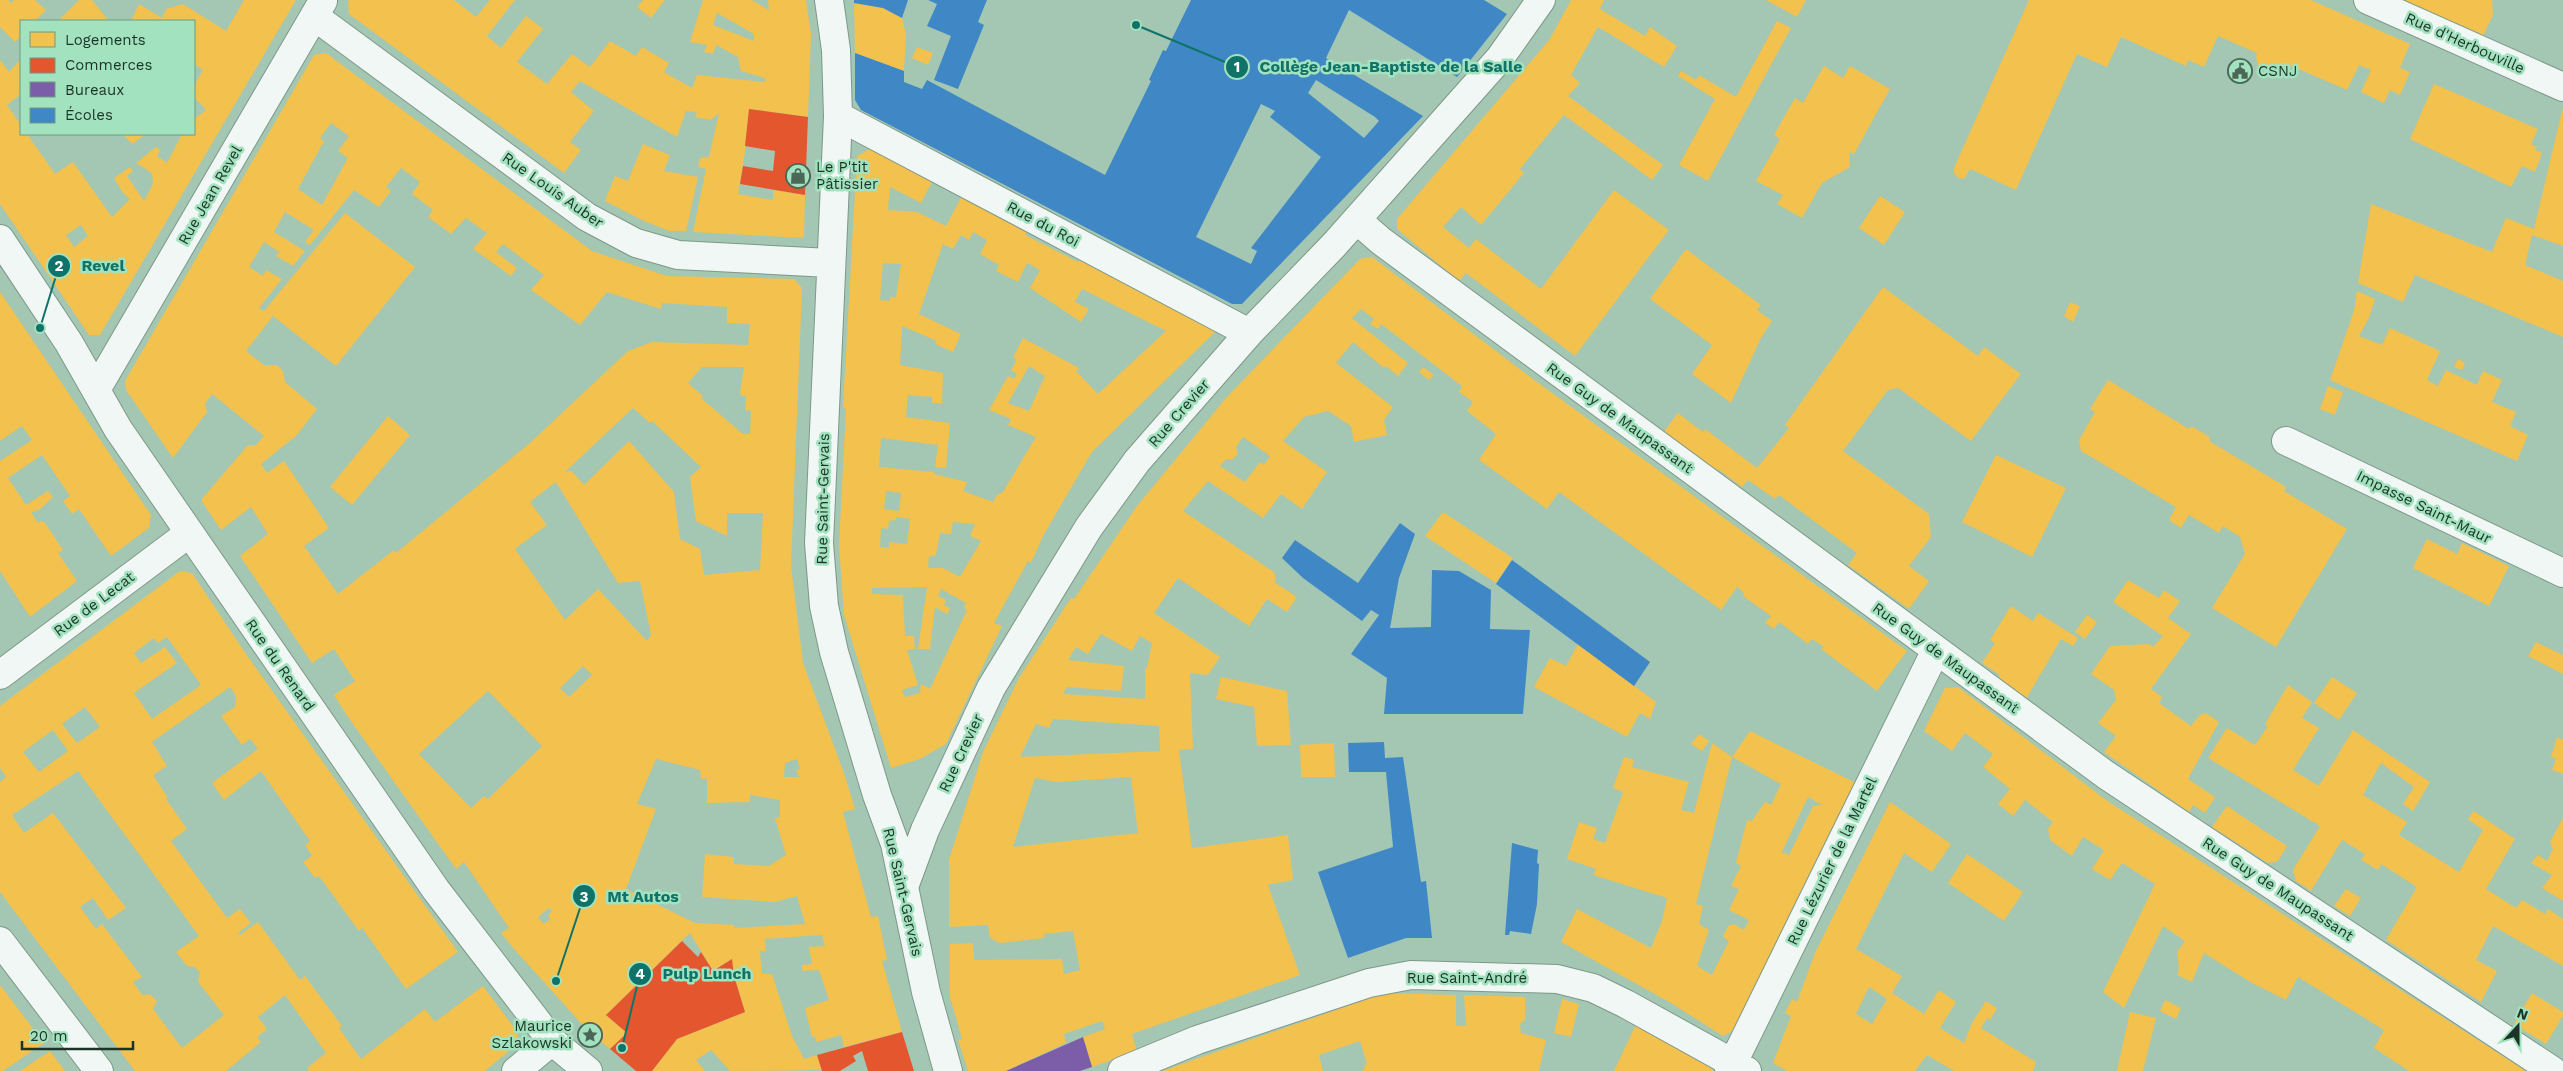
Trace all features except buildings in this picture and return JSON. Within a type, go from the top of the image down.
[{"type":"street","name":"Rue Saint-Gervais","points":[[829,0],[836,50],[838,116],[819,543],[824,606],[834,652],[874,785],[895,844],[926,992],[948,1071]]},
{"type":"street","name":"Rue Crevier","points":[[904,887],[925,830],[991,688],[1090,527],[1137,461],[1249,333],[1357,220],[1500,58],[1541,0]]},
{"type":"street","name":"Rue d'Herbouville","points":[[2368,0],[2563,87]]},
{"type":"street","name":"Rue Louis Auber","points":[[319,8],[587,217],[636,243],[678,255],[830,263]]},
{"type":"street","name":"Rue Jean Revel","points":[[96,390],[319,8]]},
{"type":"street","name":"Rue du Roi","points":[[838,116],[1249,333]]},
{"type":"street","name":"Rue Guy de Maupassant","points":[[1357,220],[1381,241],[2106,775],[2553,1071]]},
{"type":"street","name":"Rue du Renard","points":[[0,239],[69,343],[118,429],[188,534],[431,882],[552,1041],[588,1071]]},
{"type":"street","name":"Impasse Saint-Maur","points":[[2286,441],[2563,573]]},
{"type":"street","name":"Rue de Lecat","points":[[0,675],[188,534]]},
{"type":"street","name":"Rue Lézurier de la Martel","points":[[1736,1068],[1936,650]]},
{"type":"street","points":[[0,940],[99,1071]]},
{"type":"street","name":"Rue Saint-André","points":[[1122,1071],[1197,1040],[1242,1025],[1369,983],[1411,975],[1558,979],[1592,988],[1626,1004],[1736,1068]]},
{"type":"street","points":[[516,1071],[552,1041]]},
{"type":"place","name":"Collège Jean-Baptiste de la Salle","points":[[1136,25]]},
{"type":"place","name":"CSNJ","points":[[2240,71]]},
{"type":"place","name":"Le P'tit Pâtissier","points":[[798,176]]},
{"type":"place","name":"Revel","points":[[40,328]]},
{"type":"place","name":"Mt Autos","points":[[556,981]]},
{"type":"place","name":"Maurice Szlakowski","points":[[590,1035]]},
{"type":"place","name":"Pulp Lunch","points":[[622,1048]]}]
